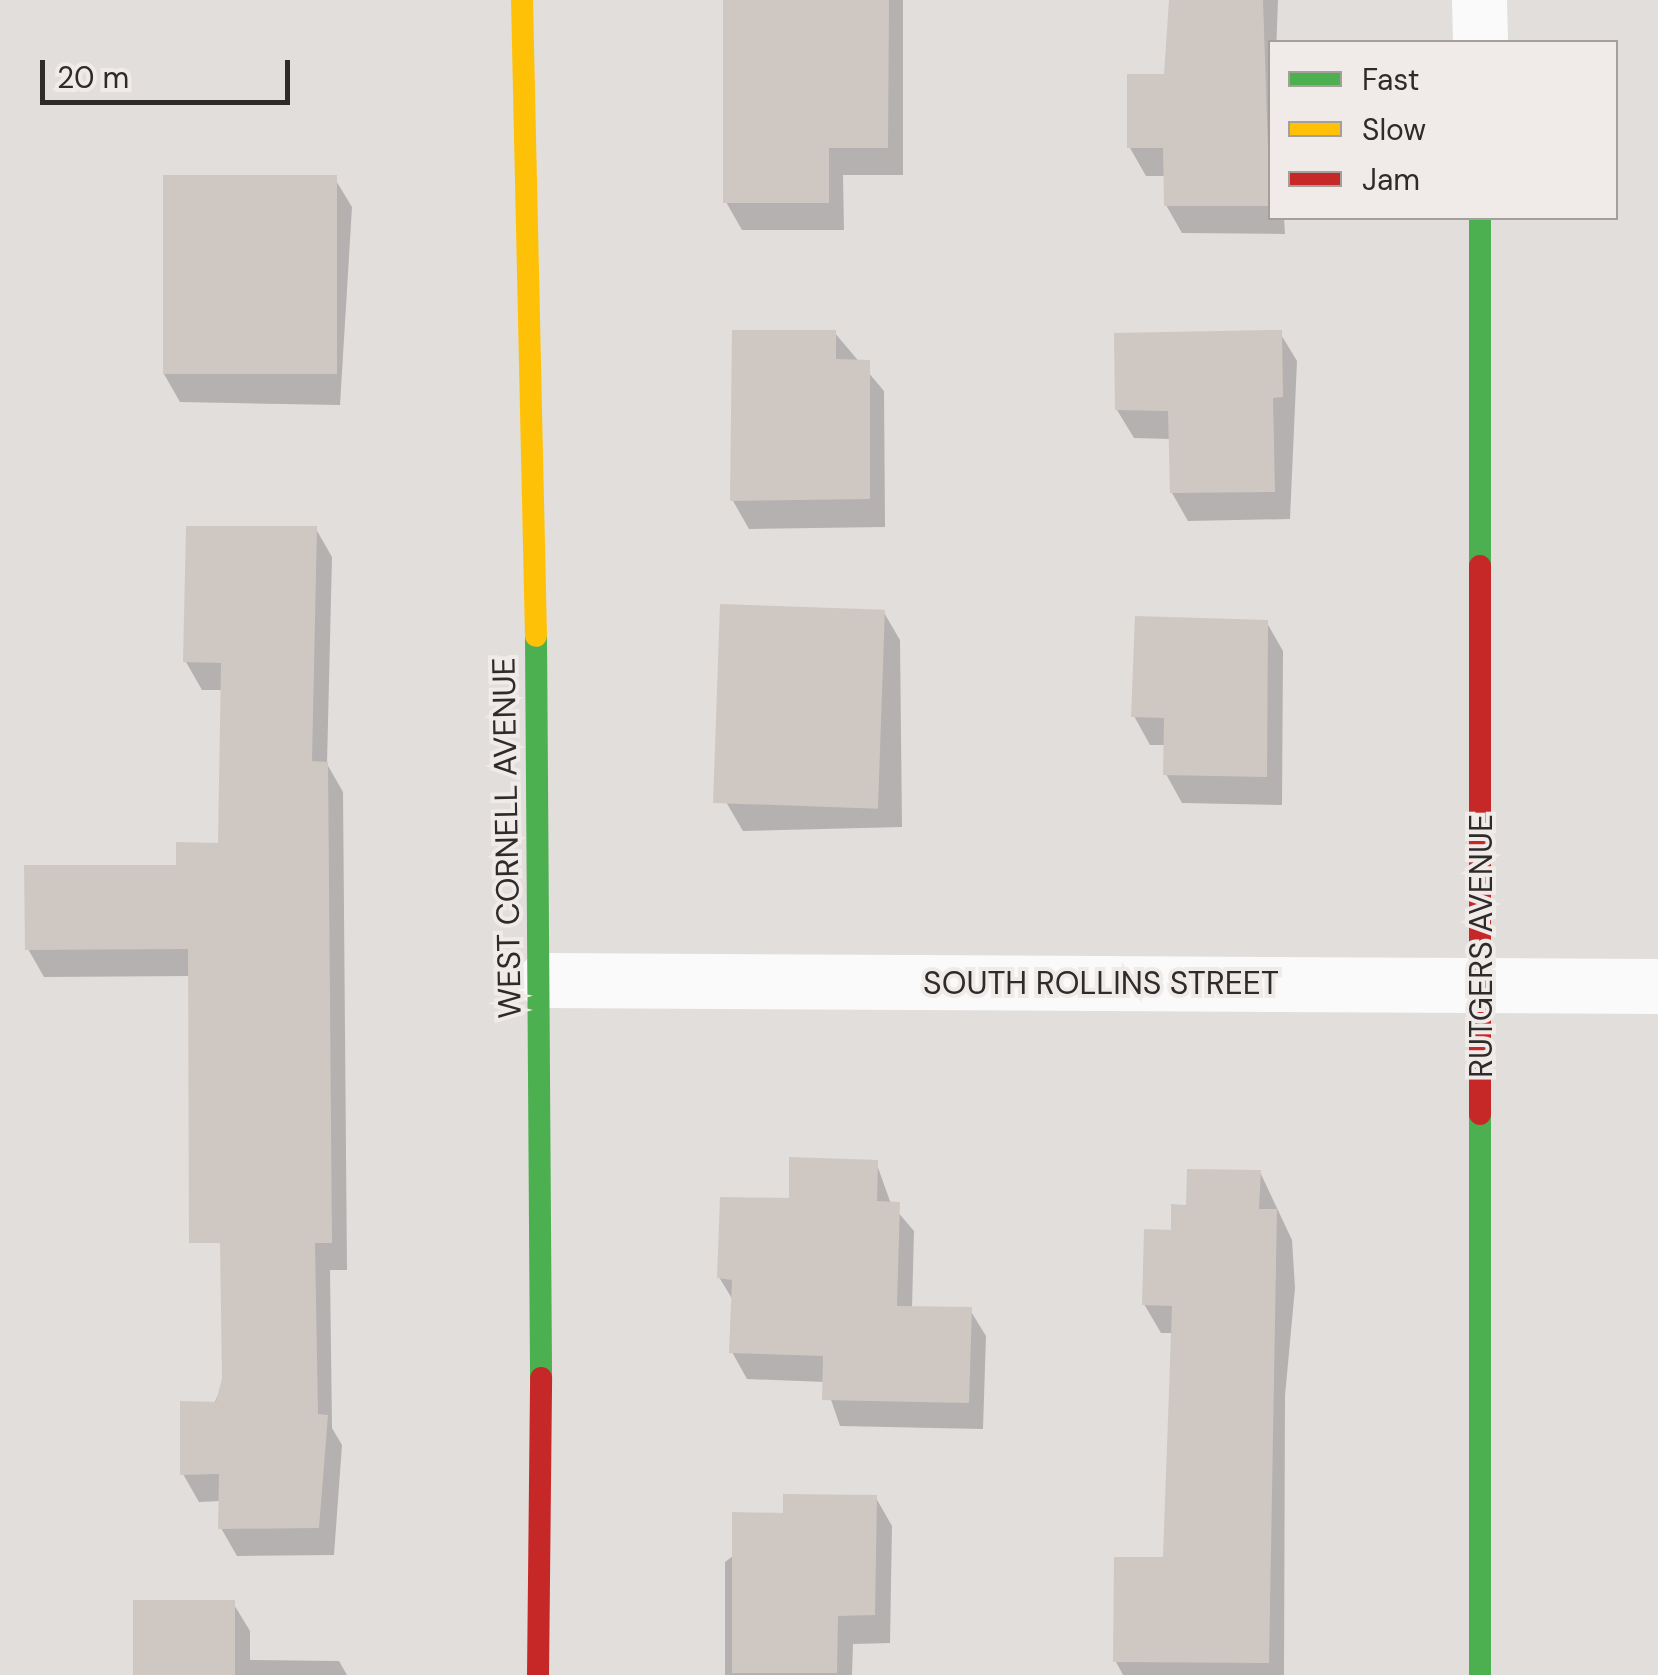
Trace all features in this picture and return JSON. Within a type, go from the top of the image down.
[{"type":"street","name":"WEST CORNELL AVENUE","points":[[522,0],[544,980],[538,1675]]},
{"type":"street","points":[[1479,0],[1480,40]]},
{"type":"street","name":"RUTGERS AVENUE","points":[[1480,220],[1480,1675]]},
{"type":"street","name":"SOUTH ROLLINS STREET","points":[[544,980],[1658,986]]},
{"type":"building","points":[[723,0],[889,0],[888,148],[829,148],[829,203],[723,203]]},
{"type":"building","points":[[1169,0],[1263,0],[1268,206],[1164,206],[1163,148],[1127,148],[1127,74],[1164,74]]},
{"type":"building","points":[[163,175],[337,175],[337,374],[163,374]]},
{"type":"building","points":[[732,330],[836,330],[836,359],[870,360],[870,499],[730,501]]},
{"type":"building","points":[[1282,330],[1283,397],[1273,398],[1275,492],[1170,493],[1168,411],[1115,410],[1114,333]]},
{"type":"building","points":[[186,526],[317,526],[312,761],[328,762],[332,1243],[315,1243],[318,1414],[328,1415],[319,1528],[218,1529],[219,1474],[180,1475],[180,1401],[216,1402],[222,1378],[220,1243],[189,1243],[188,949],[25,950],[24,865],[176,865],[176,842],[218,843],[221,663],[183,662]]},
{"type":"building","points":[[720,604],[885,610],[878,809],[713,803]]},
{"type":"building","points":[[1135,616],[1268,620],[1267,777],[1163,775],[1164,718],[1131,717]]},
{"type":"building","points":[[789,1157],[878,1160],[877,1201],[900,1202],[897,1306],[972,1307],[969,1403],[822,1400],[823,1356],[729,1353],[732,1280],[717,1278],[720,1197],[789,1198]]},
{"type":"building","points":[[1187,1169],[1261,1170],[1259,1209],[1277,1209],[1269,1663],[1113,1662],[1114,1557],[1163,1557],[1172,1306],[1142,1305],[1144,1229],[1171,1230],[1171,1204],[1186,1205]]},
{"type":"building","points":[[783,1494],[877,1495],[875,1615],[838,1616],[837,1673],[732,1673],[732,1512],[783,1513]]},
{"type":"building","points":[[133,1600],[235,1600],[235,1675],[133,1675]]},
{"type":"traffic: fast","points":[[1480,220],[1480,566]]},
{"type":"traffic: fast","points":[[536,636],[541,1378]]},
{"type":"traffic: fast","points":[[1480,1114],[1480,1675]]},
{"type":"traffic: slow","points":[[522,0],[536,636]]},
{"type":"traffic: jam","points":[[1480,566],[1480,1114]]},
{"type":"traffic: jam","points":[[538,1675],[541,1378]]}]
